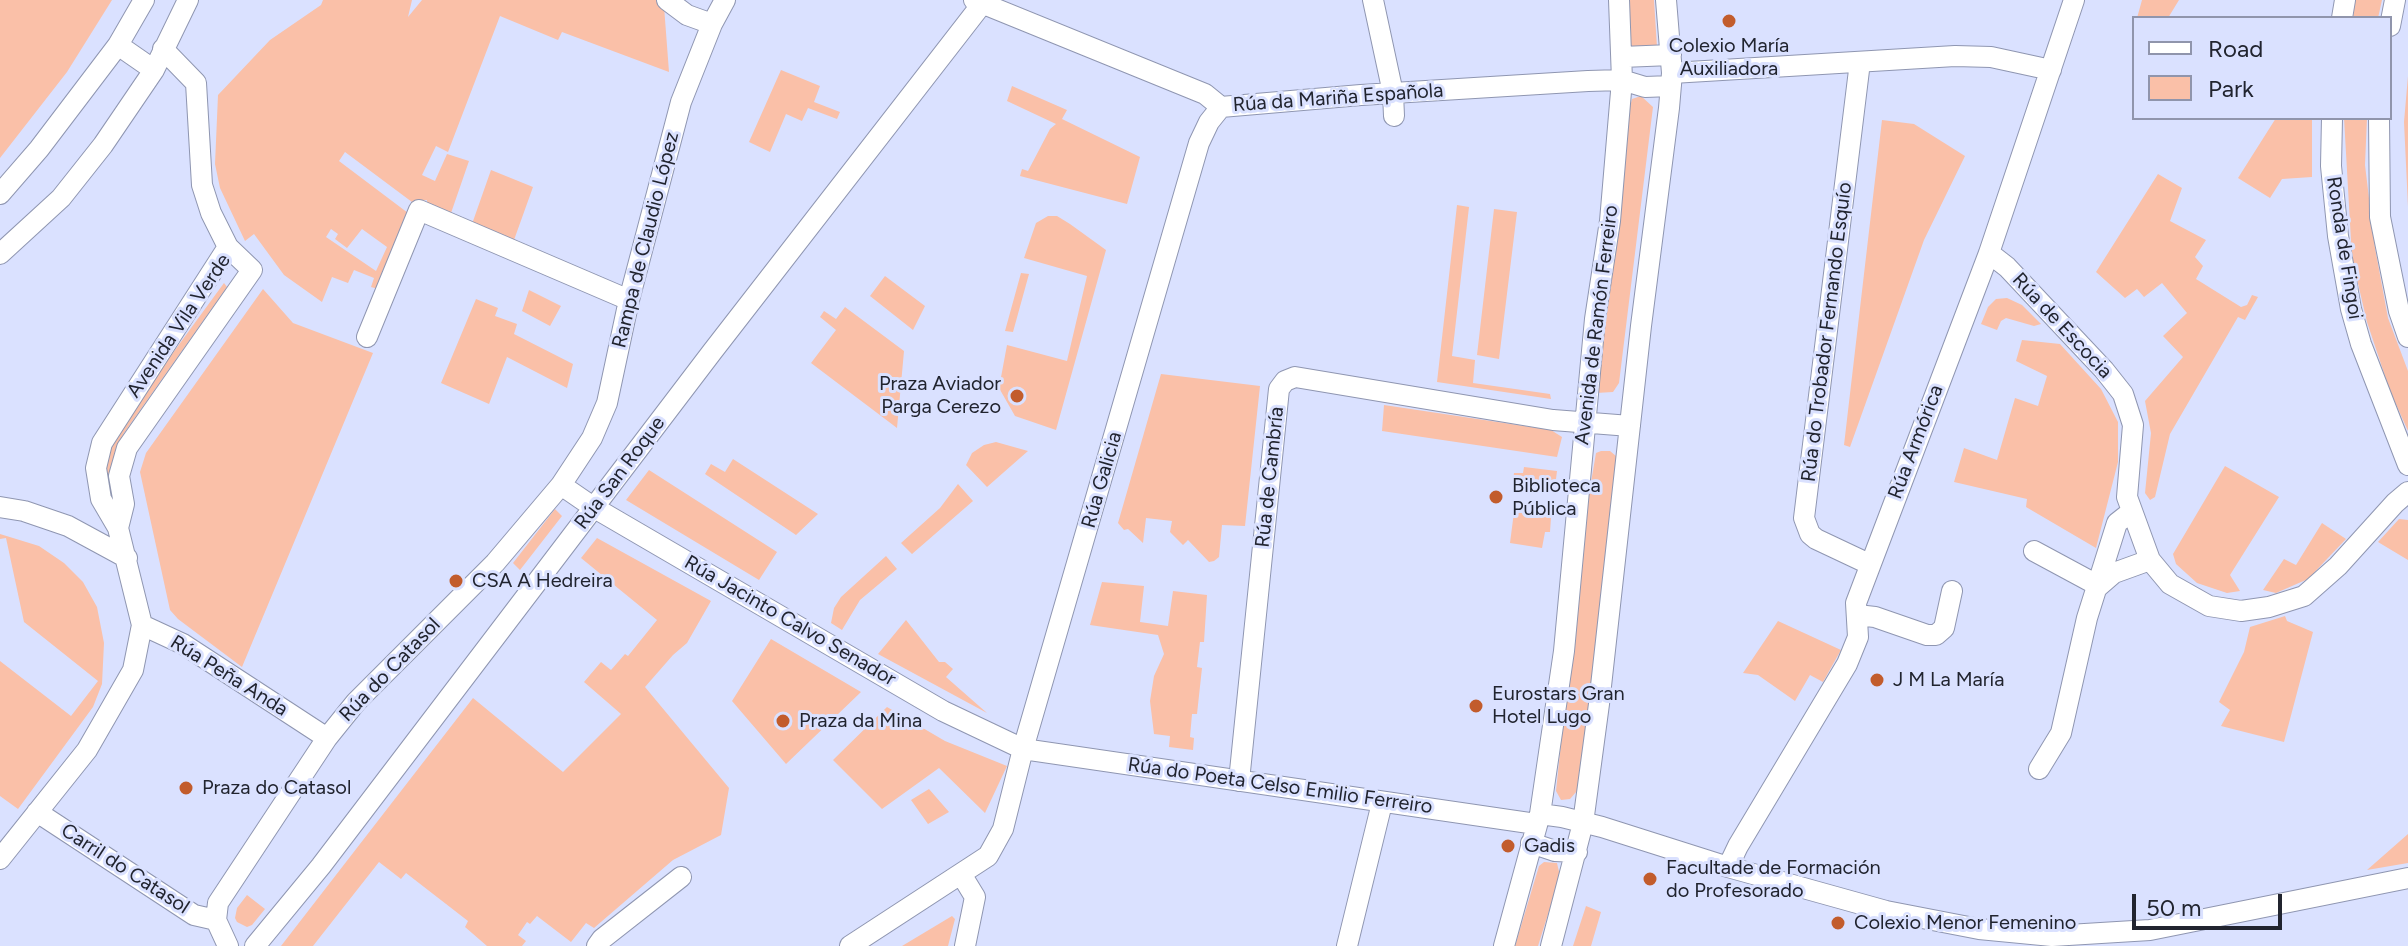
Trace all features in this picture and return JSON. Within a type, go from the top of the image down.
[{"type":"street","points":[[0,194],[39,149],[118,45],[144,0]]},
{"type":"street","points":[[0,254],[61,198],[103,145],[154,70],[188,0]]},
{"type":"street","points":[[667,0],[687,15],[712,24]]},
{"type":"street","name":"Rampa de Claudio López","points":[[581,455],[607,403],[629,300],[681,102],[712,24],[725,0]]},
{"type":"street","points":[[1373,0],[1393,93],[1394,116]]},
{"type":"street","name":"Avenida de Ramón Ferreiro","points":[[1504,946],[1536,827],[1564,651],[1595,319],[1610,221],[1622,80],[1619,0]]},
{"type":"street","points":[[1551,946],[1583,823],[1671,71],[1666,0]]},
{"type":"street","name":"Rúa Armórica","points":[[1728,867],[1847,664],[1858,637],[1856,603],[1869,564],[1989,253],[2074,0]]},
{"type":"street","name":"Rúa da Mariña Española","points":[[980,1],[1205,94],[1221,107],[1393,93],[1622,80]]},
{"type":"street","name":"Rúa San Roque","points":[[255,946],[340,841],[980,1]]},
{"type":"street","points":[[118,45],[154,70]]},
{"type":"street","points":[[163,49],[196,83],[202,185],[211,213],[228,247]]},
{"type":"street","points":[[1622,57],[1671,71],[1955,56],[1991,57],[2051,70]]},
{"type":"street","name":"Rúa do Trobador Fernando Esquío","points":[[1860,62],[1804,518],[1810,534],[1816,539],[1869,564]]},
{"type":"street","points":[[1622,80],[1645,87],[1671,71]]},
{"type":"street","name":"Rúa Galicia","points":[[961,874],[988,856],[1003,829],[1023,749],[1199,143],[1209,122],[1221,107]]},
{"type":"street","name":"Ronda de Fingoi","points":[[2332,120],[2331,166],[2338,236],[2351,309],[2361,344],[2408,465]]},
{"type":"street","name":"Ronda de Fingoi","points":[[2379,120],[2380,217],[2399,311],[2408,337]]},
{"type":"street","points":[[367,337],[419,210],[629,300]]},
{"type":"street","name":"Avenida Vila Verde","points":[[118,528],[124,504],[119,476],[127,448],[252,270],[228,247],[102,443],[96,468],[101,499],[118,528],[127,558]]},
{"type":"street","name":"Rúa de Escocia","points":[[1989,253],[2007,267],[2123,394],[2133,425],[2127,497],[2150,560],[2170,584],[2209,606],[2241,611],[2269,607],[2304,596],[2338,566],[2408,492]]},
{"type":"street","name":"Rúa de Cambría","points":[[1239,781],[1279,389],[1285,381],[1295,377],[1553,420],[1630,426]]},
{"type":"street","name":"Rúa do Catasol","points":[[216,920],[218,903],[327,738],[356,702],[495,563],[561,485],[581,455]]},
{"type":"street","name":"Rúa Jacinto Calvo Senador","points":[[561,485],[593,507],[943,711],[1023,749]]},
{"type":"street","points":[[0,507],[24,511],[68,526],[127,558],[142,625],[133,670],[87,750],[0,859]]},
{"type":"street","points":[[2039,769],[2061,733],[2087,618],[2117,523],[2131,512]]},
{"type":"street","points":[[2034,551],[2099,586]]},
{"type":"street","points":[[2099,586],[2114,573],[2150,560]]},
{"type":"street","points":[[1857,615],[1875,617],[1927,635],[1936,635],[1944,628],[1952,591]]},
{"type":"street","name":"Rúa Peña Anda","points":[[142,625],[183,644],[327,738]]},
{"type":"street","name":"Rúa do Poeta Celso Emilio Ferreiro","points":[[1023,749],[1536,827],[1562,817],[1886,911],[1979,929],[2052,936],[2150,930],[2408,878]]},
{"type":"street","points":[[1347,946],[1382,803]]},
{"type":"street","name":"Carril do Catasol","points":[[37,812],[194,915],[216,920]]},
{"type":"street","points":[[1536,827],[1555,851],[1577,852]]},
{"type":"street","points":[[850,946],[961,874],[975,897],[965,946]]},
{"type":"street","points":[[597,946],[681,877]]},
{"type":"street","points":[[216,920],[228,946]]},
{"type":"green space","points":[[0,0],[112,0],[67,72],[0,158]]},
{"type":"green space","points":[[323,0],[412,0],[408,17],[422,0],[660,0],[664,6],[669,72],[562,32],[558,40],[500,16],[448,152],[436,146],[422,175],[435,181],[447,154],[469,161],[451,213],[427,203],[427,200],[412,202],[345,152],[339,161],[408,213],[378,289],[371,287],[374,278],[354,270],[348,283],[332,277],[322,302],[284,275],[254,234],[245,241],[220,188],[215,164],[218,95],[270,40],[321,5]],"holes":[[[331,229],[338,234],[335,239],[347,248],[362,229],[387,247],[376,271],[326,237]]]},
{"type":"green space","points":[[1630,0],[1654,0],[1657,47],[1630,49]]},
{"type":"green space","points":[[2142,0],[2179,0],[2169,16],[2138,16]]},
{"type":"green space","points":[[2355,0],[2382,0],[2378,16],[2353,16]]},
{"type":"green space","points":[[781,70],[820,86],[814,102],[840,112],[837,119],[808,108],[802,121],[786,114],[770,152],[749,142]]},
{"type":"green space","points":[[2408,76],[2408,207],[2404,122]]},
{"type":"green space","points":[[1012,86],[1067,110],[1062,119],[1140,157],[1127,204],[1020,176],[1022,169],[1028,171],[1050,129],[1056,124],[1007,101]]},
{"type":"green space","points":[[1641,96],[1653,107],[1619,383],[1613,392],[1596,393],[1629,110],[1632,99]]},
{"type":"green space","points":[[1882,120],[1914,124],[1965,156],[1924,240],[1850,447],[1844,445]]},
{"type":"green space","points":[[2275,120],[2312,120],[2312,177],[2282,179],[2270,198],[2238,178]]},
{"type":"green space","points":[[2344,120],[2367,120],[2365,165],[2375,248],[2388,318],[2408,371],[2408,431],[2390,391],[2367,322],[2352,258]]},
{"type":"green space","points":[[491,170],[533,187],[514,240],[472,224]]},
{"type":"green space","points":[[2158,174],[2182,188],[2170,221],[2206,240],[2195,257],[2203,266],[2196,279],[2241,307],[2247,305],[2252,295],[2258,297],[2245,320],[2238,317],[2170,434],[2155,497],[2150,500],[2145,493],[2151,433],[2145,401],[2183,357],[2163,336],[2187,313],[2162,283],[2144,297],[2137,289],[2125,298],[2096,272]]},
{"type":"green space","points":[[1457,205],[1469,207],[1452,356],[1475,360],[1473,383],[1550,394],[1551,399],[1437,382]]},
{"type":"green space","points":[[1494,209],[1517,212],[1499,359],[1477,355]]},
{"type":"green space","points":[[1048,216],[1057,216],[1106,250],[1056,430],[1015,416],[999,388],[1007,345],[1067,361],[1087,276],[1024,258],[1036,223]]},
{"type":"green space","points":[[1021,273],[1029,274],[1013,332],[1005,331]]},
{"type":"green space","points":[[885,276],[925,306],[913,330],[870,296]]},
{"type":"green space","points":[[224,283],[227,287],[124,433],[115,451],[112,470],[115,487],[107,488],[105,461],[109,447],[126,417]]},
{"type":"green space","points":[[263,289],[293,323],[373,353],[242,667],[170,610],[140,472],[146,453]]},
{"type":"green space","points":[[529,290],[561,306],[550,326],[522,311]]},
{"type":"green space","points":[[2007,298],[2022,305],[2041,324],[2034,326],[2006,318],[1997,330],[1981,324],[1988,307],[1996,299]]},
{"type":"green space","points":[[476,299],[498,308],[495,316],[517,324],[514,334],[573,364],[567,388],[507,357],[489,404],[441,383]]},
{"type":"green space","points":[[845,307],[904,351],[897,428],[811,363],[836,330],[820,317],[824,311],[836,319]]},
{"type":"green space","points":[[2022,340],[2060,344],[2101,389],[2118,422],[2118,462],[2096,548],[2026,507],[2027,499],[1954,482],[1964,448],[1997,460],[2015,398],[2038,406],[2047,376],[2016,361]]},
{"type":"green space","points":[[1161,374],[1260,386],[1245,526],[1222,525],[1219,557],[1214,561],[1209,562],[1188,540],[1183,545],[1170,532],[1172,521],[1146,518],[1143,543],[1118,523]]},
{"type":"green space","points":[[1384,405],[1551,430],[1562,437],[1557,457],[1382,431]]},
{"type":"green space","points":[[996,442],[1028,451],[987,487],[966,465],[972,453]]},
{"type":"green space","points":[[1610,451],[1616,456],[1617,464],[1581,771],[1577,791],[1570,799],[1561,800],[1556,791],[1576,599],[1589,494],[1596,453]]},
{"type":"green space","points":[[733,459],[818,514],[796,535],[705,474],[711,464],[725,472]]},
{"type":"green space","points":[[2225,466],[2279,497],[2230,575],[2240,591],[2227,593],[2197,583],[2176,564],[2173,554]]},
{"type":"green space","points":[[1524,467],[1557,471],[1555,487],[1513,481],[1514,473],[1523,473]]},
{"type":"green space","points":[[649,470],[777,552],[759,580],[626,500]]},
{"type":"green space","points":[[958,484],[973,501],[912,554],[901,543],[940,508]]},
{"type":"green space","points":[[555,509],[562,516],[520,570],[513,563]]},
{"type":"green space","points":[[1514,512],[1551,517],[1550,532],[1545,532],[1542,548],[1510,543]]},
{"type":"green space","points":[[2399,519],[2408,520],[2408,560],[2378,542]]},
{"type":"green space","points":[[2322,523],[2346,539],[2308,579],[2276,593],[2263,590],[2284,559],[2296,565]]},
{"type":"green space","points":[[0,534],[39,546],[64,563],[83,582],[97,607],[104,643],[102,684],[93,707],[18,809],[0,796],[0,661],[71,716],[98,681],[24,622],[6,538],[0,539]]},
{"type":"green space","points":[[597,538],[711,601],[687,643],[645,687],[729,788],[721,835],[673,860],[594,928],[586,923],[571,942],[537,916],[530,924],[527,922],[518,935],[526,941],[522,946],[487,946],[465,927],[468,921],[406,873],[401,879],[379,862],[313,946],[281,946],[473,698],[563,772],[621,714],[584,682],[601,662],[611,670],[625,654],[628,656],[657,620],[581,558]]},
{"type":"green space","points":[[886,556],[897,569],[860,600],[842,630],[831,623],[834,608],[841,597]]},
{"type":"green space","points":[[1102,582],[1144,586],[1140,622],[1168,626],[1173,591],[1207,595],[1204,642],[1200,642],[1197,667],[1202,668],[1197,714],[1192,714],[1190,737],[1194,738],[1193,750],[1169,747],[1170,736],[1154,734],[1150,701],[1154,676],[1164,654],[1158,635],[1090,625]]},
{"type":"green space","points":[[2285,616],[2287,621],[2313,632],[2284,742],[2221,726],[2230,710],[2219,702],[2244,652],[2250,627]]},
{"type":"green space","points":[[906,620],[939,662],[945,662],[953,669],[946,677],[987,713],[878,654]]},
{"type":"green space","points":[[1778,621],[1841,650],[1823,682],[1810,675],[1795,701],[1758,675],[1743,673]]},
{"type":"green space","points":[[771,639],[861,692],[786,764],[732,701]]},
{"type":"green space","points":[[887,707],[945,741],[1007,766],[985,813],[939,768],[882,809],[833,760]]},
{"type":"green space","points":[[929,789],[949,812],[928,824],[911,800]]},
{"type":"green space","points":[[2408,834],[2408,863],[2367,870]]},
{"type":"green space","points":[[1544,862],[1557,863],[1560,876],[1538,946],[1515,946],[1539,866]]},
{"type":"green space","points":[[247,895],[265,909],[247,927],[235,918],[237,908]]},
{"type":"green space","points":[[1586,906],[1601,912],[1591,946],[1573,946]]},
{"type":"green space","points":[[952,916],[955,919],[948,946],[902,946]]},
{"type":"place","name":"Colexio María Auxiliadora","points":[[1729,21]]},
{"type":"place","name":"Praza Aviador Parga Cerezo","points":[[1017,396]]},
{"type":"place","name":"Biblioteca Pública","points":[[1496,497]]},
{"type":"place","name":"CSA A Hedreira","points":[[456,581]]},
{"type":"place","name":"J M La María","points":[[1877,680]]},
{"type":"place","name":"Eurostars Gran Hotel Lugo","points":[[1476,706]]},
{"type":"place","name":"Praza da Mina","points":[[783,721]]},
{"type":"place","name":"Praza do Catasol","points":[[186,788]]},
{"type":"place","name":"Gadis","points":[[1508,846]]},
{"type":"place","name":"Facultade de Formación do Profesorado","points":[[1650,879]]},
{"type":"place","name":"Colexio Menor Femenino","points":[[1838,923]]}]
